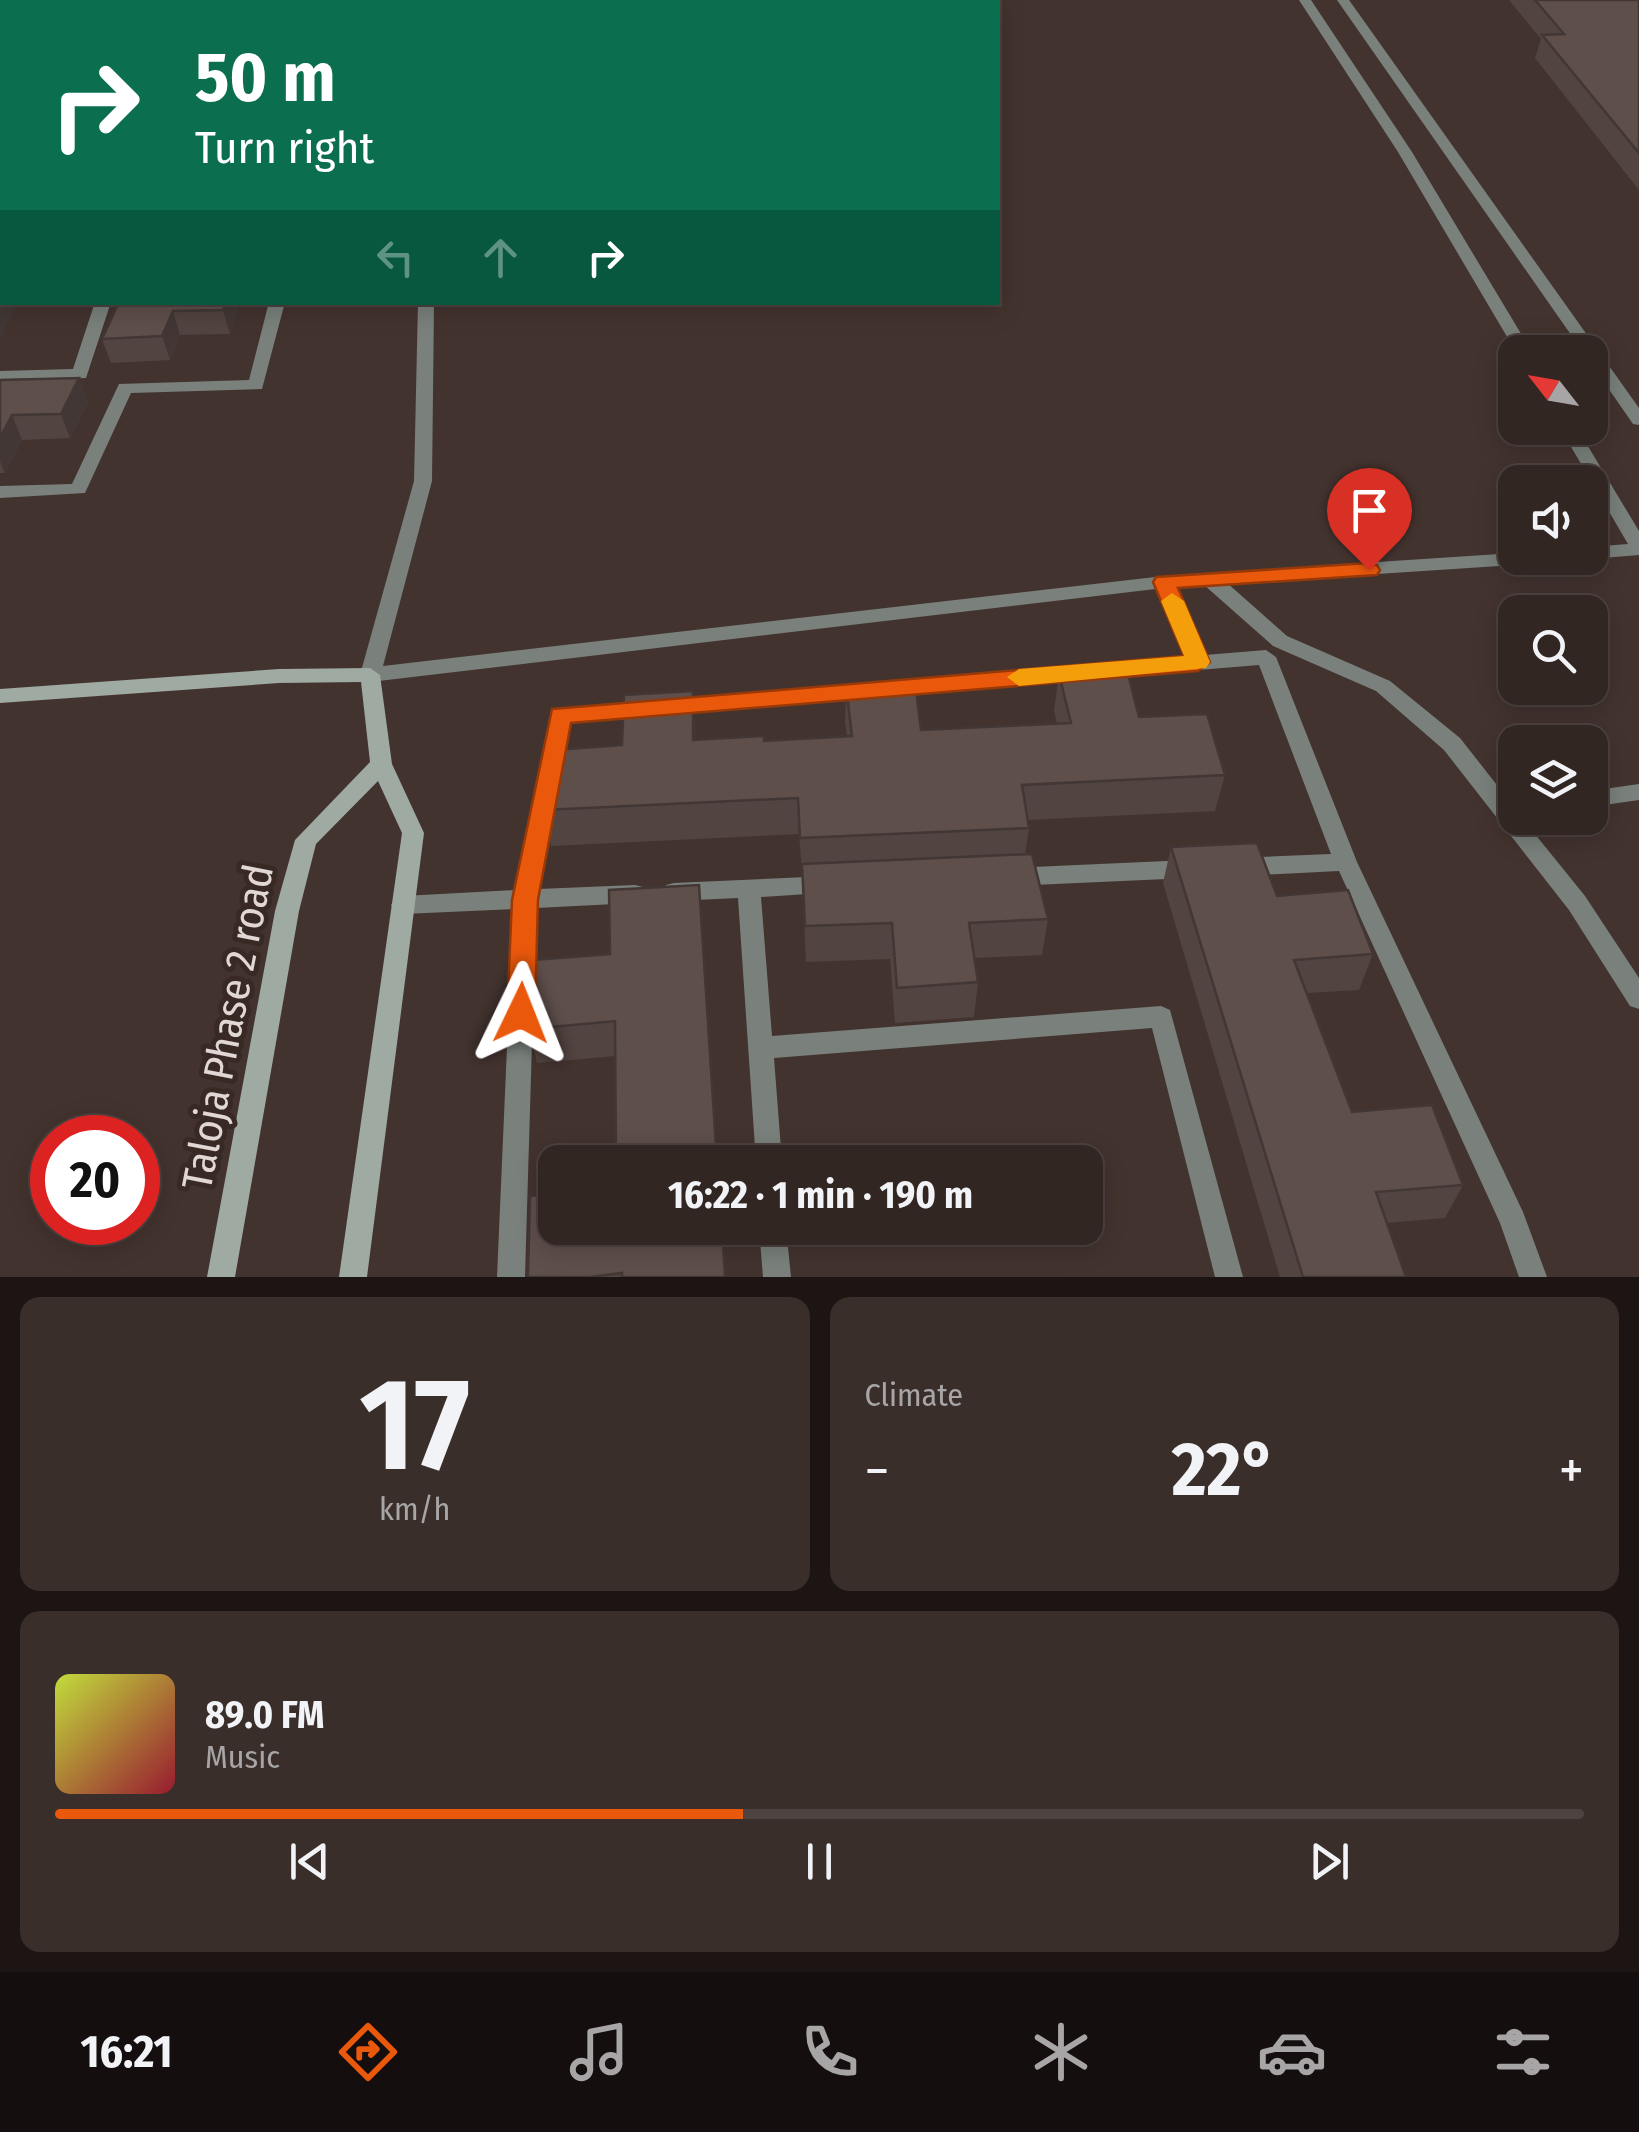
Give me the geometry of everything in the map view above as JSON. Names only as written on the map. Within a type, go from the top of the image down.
[{"type":"street","points":[[1305,0],[1405,152],[1514,335]]},
{"type":"street","points":[[1343,0],[1639,420]]},
{"type":"street","points":[[0,376],[80,374],[102,305]]},
{"type":"street","points":[[0,492],[78,489],[125,388],[256,385],[276,305]]},
{"type":"street","points":[[353,1277],[413,833],[381,764],[370,675],[422,481],[426,305]]},
{"type":"street","points":[[1578,445],[1639,548],[1608,551]]},
{"type":"street","points":[[0,696],[279,676],[370,675],[1164,582],[1498,560]]},
{"type":"street","points":[[1210,579],[1280,640],[1383,686],[1452,744],[1498,797]]},
{"type":"street","points":[[1164,582],[1198,662]]},
{"type":"street","points":[[510,1277],[525,900],[560,715],[1266,657],[1346,862],[1513,1221],[1533,1277]]},
{"type":"street","name":"Taloja Phase 2 road","points":[[221,1277],[287,911],[306,840],[381,764]]},
{"type":"street","points":[[1608,796],[1639,792]]},
{"type":"street","points":[[1527,835],[1639,999]]},
{"type":"street","points":[[988,878],[1346,862]]},
{"type":"street","points":[[403,905],[848,884]]},
{"type":"street","points":[[749,888],[768,1145]]},
{"type":"street","points":[[760,1048],[1161,1017],[1229,1277]]},
{"type":"street","points":[[775,1245],[777,1277]]},
{"type":"building","points":[[1535,0],[1639,0],[1639,153],[1542,35],[1564,34]]},
{"type":"building","points":[[118,305],[225,305],[223,310],[173,311],[162,336],[102,339]]},
{"type":"building","points":[[79,378],[61,414],[12,415],[0,438],[0,380]]},
{"type":"building","points":[[1127,670],[1139,717],[1207,714],[1225,775],[1022,785],[1029,828],[800,838],[798,798],[544,810],[555,750],[622,745],[624,695],[693,691],[693,740],[764,736],[764,741],[852,736],[846,686],[915,682],[921,730],[1071,723],[1059,674]]},
{"type":"building","points":[[1257,843],[1277,896],[1348,890],[1373,954],[1294,960],[1352,1112],[1432,1105],[1463,1185],[1376,1192],[1406,1277],[1303,1277],[1171,847]]},
{"type":"building","points":[[1032,854],[1048,919],[969,923],[978,982],[897,988],[892,923],[805,926],[802,864]]},
{"type":"building","points":[[699,885],[716,1145],[616,1145],[615,1021],[529,1029],[533,960],[610,954],[609,890]]},
{"type":"building","points":[[538,1195],[538,1245],[723,1245],[725,1277],[622,1277],[622,1273],[528,1277],[530,1196]]},
{"type":"slow traffic","points":[[1019,677],[1198,662],[1172,601]]},
{"type":"route","points":[[521,1013],[525,900],[560,715],[1198,662],[1164,582],[1369,570]]}]
